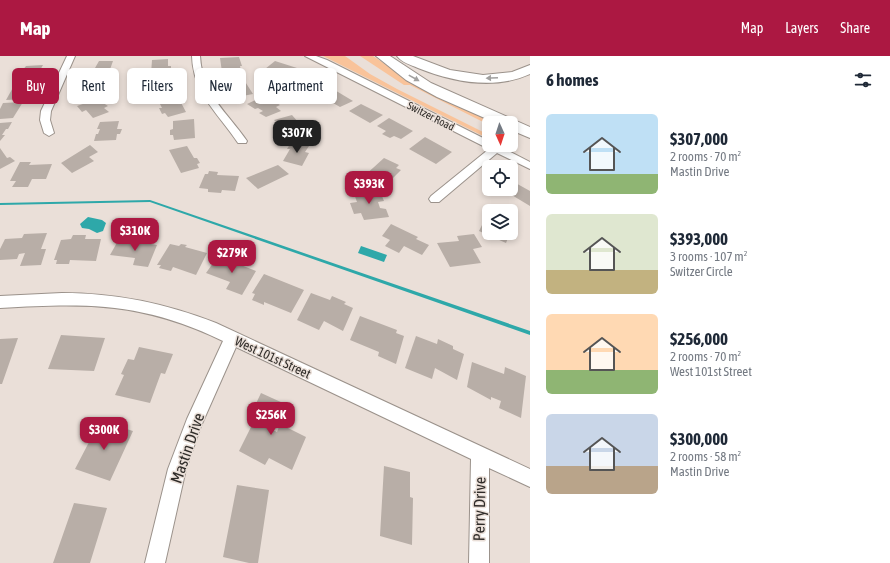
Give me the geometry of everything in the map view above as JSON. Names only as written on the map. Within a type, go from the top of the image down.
[{"type":"highway","points":[[382,56],[396,67],[428,85],[493,116]]},
{"type":"highway","points":[[403,56],[431,69],[465,77],[499,78],[521,74],[530,69]]},
{"type":"highway","points":[[518,128],[530,134]]},
{"type":"street","points":[[48,133],[45,120],[46,111],[71,56]]},
{"type":"street","points":[[196,56],[197,76],[202,90],[211,103],[234,128],[242,141]]},
{"type":"street","name":"Switzer Road","points":[[309,56],[331,65],[482,142]]},
{"type":"street","points":[[435,199],[492,152]]},
{"type":"street","name":"Switzer Road","points":[[502,152],[530,166]]},
{"type":"street","name":"West 101st Street","points":[[0,302],[62,299],[123,302],[163,310],[191,320],[232,338],[530,478]]},
{"type":"street","name":"Mastin Drive","points":[[155,563],[177,469],[193,425],[232,338]]},
{"type":"street","name":"Perry Drive","points":[[479,563],[480,455]]},
{"type":"shaded area","points":[[323,56],[345,56],[370,74],[397,89],[482,132],[482,136]]},
{"type":"shaded area","points":[[360,56],[373,56],[409,80],[482,116],[482,121],[410,85],[404,85]]},
{"type":"water","points":[[88,217],[102,220],[106,223],[103,231],[97,233],[89,229],[82,228],[80,224]]},
{"type":"water","points":[[361,246],[387,255],[384,262],[358,253]]},
{"type":"building","points":[[239,57],[242,66],[240,66],[240,68],[221,68],[220,58]]},
{"type":"building","points":[[168,59],[168,66],[171,66],[171,68],[151,68],[152,60]]},
{"type":"building","points":[[99,61],[113,61],[110,68],[95,68]]},
{"type":"building","points":[[275,61],[297,68],[266,68]]},
{"type":"building","points":[[43,65],[41,68],[24,68],[26,66]]},
{"type":"building","points":[[246,83],[253,94],[246,95]]},
{"type":"building","points":[[12,89],[12,100],[6,100]]},
{"type":"building","points":[[337,91],[353,101],[340,107],[335,104],[337,104]]},
{"type":"building","points":[[254,101],[254,104],[278,104],[280,105],[276,107],[281,111],[266,117],[259,113],[263,111],[258,108],[255,109],[247,104]]},
{"type":"building","points":[[3,103],[22,104],[13,118],[0,119],[0,109]]},
{"type":"building","points":[[83,104],[105,104],[108,106],[104,108],[109,112],[93,118],[86,110],[82,112],[77,106]]},
{"type":"building","points":[[160,104],[182,104],[186,112],[168,117],[165,113],[162,114],[159,108],[162,108]]},
{"type":"building","points":[[361,104],[383,115],[370,123],[349,111]]},
{"type":"building","points":[[292,115],[298,122],[303,120],[308,126],[304,127],[308,131],[290,137],[285,131],[288,130],[284,126],[281,127],[274,120]]},
{"type":"building","points":[[389,118],[413,131],[401,139],[394,136],[390,138],[382,134],[386,131],[377,126]]},
{"type":"building","points":[[194,119],[195,138],[174,140],[173,135],[170,135],[170,130],[173,129],[173,121]]},
{"type":"building","points":[[119,121],[117,129],[122,129],[120,134],[117,134],[116,140],[94,141],[96,134],[98,134],[100,129],[97,129],[100,122]]},
{"type":"building","points":[[12,122],[2,135],[5,135],[0,141],[0,123]]},
{"type":"building","points":[[425,137],[452,152],[436,164],[409,149]]},
{"type":"building","points":[[292,141],[309,146],[305,152],[309,153],[302,166],[283,161],[290,149],[287,149]]},
{"type":"building","points":[[90,145],[98,152],[89,157],[94,161],[72,173],[61,163]]},
{"type":"building","points":[[187,146],[194,158],[197,158],[200,163],[197,164],[199,168],[181,173],[169,150]]},
{"type":"building","points":[[0,148],[7,158],[10,157],[15,161],[0,169]]},
{"type":"building","points":[[384,158],[399,165],[396,168],[401,170],[392,179],[388,177],[383,182],[380,180],[377,184],[363,177]]},
{"type":"building","points":[[20,162],[31,162],[29,165],[52,164],[46,179],[32,179],[28,187],[12,187],[16,181],[10,181]]},
{"type":"building","points":[[278,165],[289,174],[258,189],[246,178]]},
{"type":"building","points":[[209,171],[218,172],[217,175],[239,176],[235,191],[222,190],[221,193],[208,192],[208,189],[199,188],[205,174],[208,174]]},
{"type":"building","points":[[518,184],[530,191],[530,206],[514,196],[518,196]]},
{"type":"building","points":[[379,189],[384,201],[378,202],[380,208],[386,209],[389,217],[364,220],[361,213],[354,214],[350,203],[357,202],[353,191]]},
{"type":"building","points":[[391,224],[418,237],[416,239],[429,245],[422,255],[404,246],[399,253],[385,246],[390,240],[382,236]]},
{"type":"building","points":[[482,225],[482,232],[479,231]]},
{"type":"building","points":[[47,233],[41,249],[46,249],[41,265],[20,266],[25,253],[19,254],[17,259],[0,260],[0,249],[5,239],[22,238],[24,234]]},
{"type":"building","points":[[474,234],[482,247],[473,249],[481,263],[450,267],[437,243],[459,241],[457,236]]},
{"type":"building","points":[[73,235],[86,235],[85,239],[101,239],[96,261],[70,260],[69,264],[56,264],[57,260],[54,260],[61,240],[71,239]]},
{"type":"building","points":[[119,239],[157,245],[148,267],[133,265],[135,258],[110,255]]},
{"type":"building","points":[[499,240],[507,240],[506,243]]},
{"type":"building","points":[[170,244],[179,246],[181,244],[187,245],[185,247],[207,253],[196,275],[173,267],[171,271],[159,268],[161,265],[157,265]]},
{"type":"building","points":[[218,256],[256,271],[242,295],[226,289],[230,282],[206,273]]},
{"type":"building","points":[[264,274],[304,290],[291,313],[264,302],[264,305],[252,300],[255,294],[252,293]]},
{"type":"building","points":[[311,293],[330,300],[332,296],[346,302],[344,304],[353,308],[343,331],[324,321],[319,330],[297,320]]},
{"type":"building","points":[[360,316],[397,330],[396,333],[404,336],[396,364],[378,356],[379,352],[350,340]]},
{"type":"building","points":[[61,335],[105,338],[94,371],[48,369]]},
{"type":"building","points":[[416,336],[437,344],[438,339],[453,346],[453,349],[464,354],[457,380],[435,368],[432,379],[405,368]]},
{"type":"building","points":[[18,338],[2,384],[0,384],[0,339]]},
{"type":"building","points":[[139,347],[173,354],[165,374],[161,373],[150,403],[115,395],[124,375],[121,374],[128,359],[134,360]]},
{"type":"building","points":[[472,362],[504,374],[505,367],[526,376],[521,418],[499,408],[501,401],[491,397],[491,400],[467,387]]},
{"type":"building","points":[[261,393],[283,403],[271,429],[277,432],[280,424],[306,437],[292,470],[269,458],[265,465],[239,451],[255,419],[250,416]]},
{"type":"building","points":[[100,421],[133,431],[110,481],[75,469]]},
{"type":"building","points":[[384,466],[410,472],[410,497],[413,498],[412,545],[380,536]]},
{"type":"building","points":[[237,485],[269,490],[258,563],[249,563],[223,557]]},
{"type":"building","points":[[74,503],[107,508],[90,563],[53,563]]},
{"type":"waterway","points":[[0,204],[150,201],[530,333]]}]
